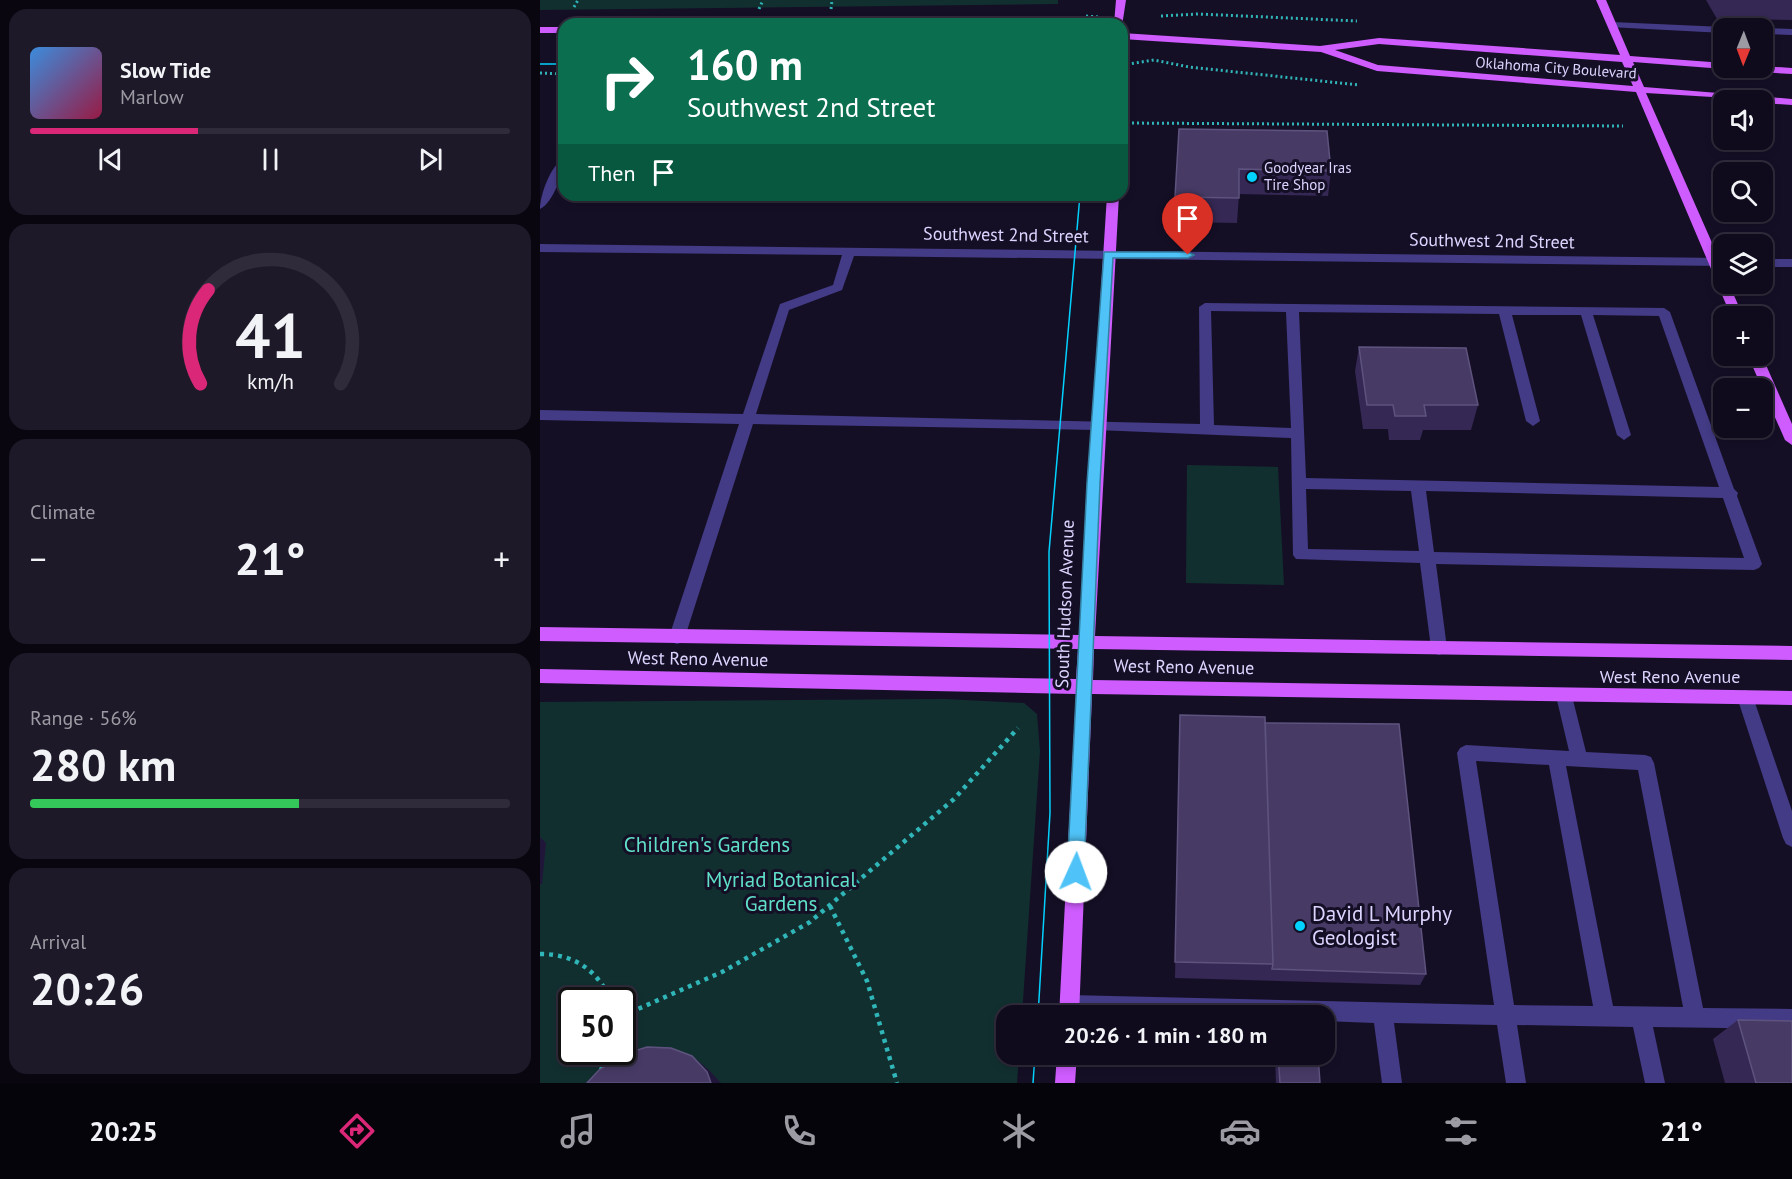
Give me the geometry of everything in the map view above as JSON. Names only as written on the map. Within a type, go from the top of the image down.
[{"type":"main road","points":[[1120,18],[1121,0]]},
{"type":"main road","points":[[1601,0],[1639,89],[1713,249]]},
{"type":"main road","points":[[540,30],[558,30]]},
{"type":"main road","name":"Oklahoma City Boulevard","points":[[1128,36],[1320,49],[1379,41],[1713,65]]},
{"type":"main road","name":"Oklahoma City Boulevard","points":[[1320,49],[1377,68],[1792,102]]},
{"type":"main road","points":[[1773,70],[1792,71]]},
{"type":"main road","name":"South Hudson Avenue","points":[[1069,1005],[1097,425],[1112,201]]},
{"type":"main road","points":[[1759,366],[1791,437]]},
{"type":"main road","name":"West Reno Avenue","points":[[540,634],[1792,653]]},
{"type":"main road","name":"West Reno Avenue","points":[[540,676],[1564,696],[1792,698]]},
{"type":"main road","points":[[1065,1083],[1066,1065]]},
{"type":"street","points":[[1611,25],[1713,30]]},
{"type":"street","points":[[1773,31],[1792,32]]},
{"type":"street","points":[[540,205],[558,173]]},
{"type":"street","name":"Southwest 2nd Street","points":[[540,248],[1713,262]]},
{"type":"street","points":[[677,637],[784,307],[838,287],[849,251]]},
{"type":"street","points":[[1773,263],[1792,263]]},
{"type":"street","points":[[1207,428],[1205,307],[1664,312],[1731,493],[1754,564],[1301,555],[1292,308]]},
{"type":"street","points":[[1504,310],[1533,421]]},
{"type":"street","points":[[1586,312],[1624,435]]},
{"type":"street","points":[[540,415],[1097,425],[1298,433]]},
{"type":"street","points":[[1299,483],[1731,493]]},
{"type":"street","points":[[1418,487],[1439,648]]},
{"type":"street","points":[[1564,696],[1580,761]]},
{"type":"street","points":[[1745,697],[1792,838]]},
{"type":"street","points":[[1516,1083],[1466,753],[1645,763],[1695,1018]]},
{"type":"street","points":[[1556,759],[1605,1015]]},
{"type":"street","points":[[1335,1013],[1792,1019]]},
{"type":"street","points":[[1383,1013],[1392,1083]]},
{"type":"street","points":[[1641,1017],[1655,1083]]},
{"type":"path","points":[[574,7],[578,0]]},
{"type":"path","points":[[759,9],[763,0]]},
{"type":"path","points":[[831,9],[832,0]]},
{"type":"path","points":[[1157,16],[1198,14]]},
{"type":"path","points":[[1128,64],[1154,60],[1189,67]]},
{"type":"path","points":[[540,73],[558,74]]},
{"type":"path","points":[[1128,123],[1623,126]]},
{"type":"path","points":[[636,1010],[722,972],[810,922],[954,799],[1018,728]]},
{"type":"path","points":[[830,906],[867,981],[897,1083]]},
{"type":"path","points":[[540,954],[552,953],[578,960],[599,975],[605,987]]},
{"type":"path","points":[[598,1075],[602,1065]]},
{"type":"green space","points":[[540,0],[1058,0],[1058,4],[540,10]]},
{"type":"green space","points":[[1187,465],[1278,467],[1284,585],[1186,583]]},
{"type":"green space","name":"Myriad Botanical Gardens","points":[[945,699],[1024,703],[1037,714],[1040,751],[1023,1005],[996,1005],[996,1065],[1018,1065],[1017,1083],[540,1083],[540,702]]},
{"type":"building","points":[[1179,129],[1327,131],[1331,171],[1239,169],[1239,198],[1175,197]]},
{"type":"building","points":[[1359,347],[1466,348],[1478,405],[1424,405],[1426,416],[1395,416],[1393,405],[1367,405]]},
{"type":"building","points":[[1180,715],[1265,717],[1273,964],[1175,962]]},
{"type":"building","points":[[1265,723],[1399,724],[1426,974],[1272,969]]},
{"type":"building","points":[[1738,1020],[1792,1021],[1792,1083],[1756,1083]]},
{"type":"building","points":[[647,1047],[671,1048],[692,1056],[707,1072],[711,1083],[587,1083],[607,1065],[636,1065],[636,1051]]},
{"type":"building","points":[[1279,1065],[1319,1065],[1320,1083],[1280,1083]]},
{"type":"tram line","points":[[540,64],[558,64]]},
{"type":"tram line","points":[[1039,1005],[1050,813],[1049,552],[1079,201]]},
{"type":"tram line","points":[[1033,1083],[1034,1065]]},
{"type":"place","name":"Goodyear Iras Tire Shop","points":[[1252,177]]},
{"type":"place","name":"David L Murphy Geologist","points":[[1300,926]]},
{"type":"route","points":[[1076,872],[1088,593],[1108,254],[1188,255]]},
{"type":"park label","name":"Children's Gardens","points":[[707,845]]}]
